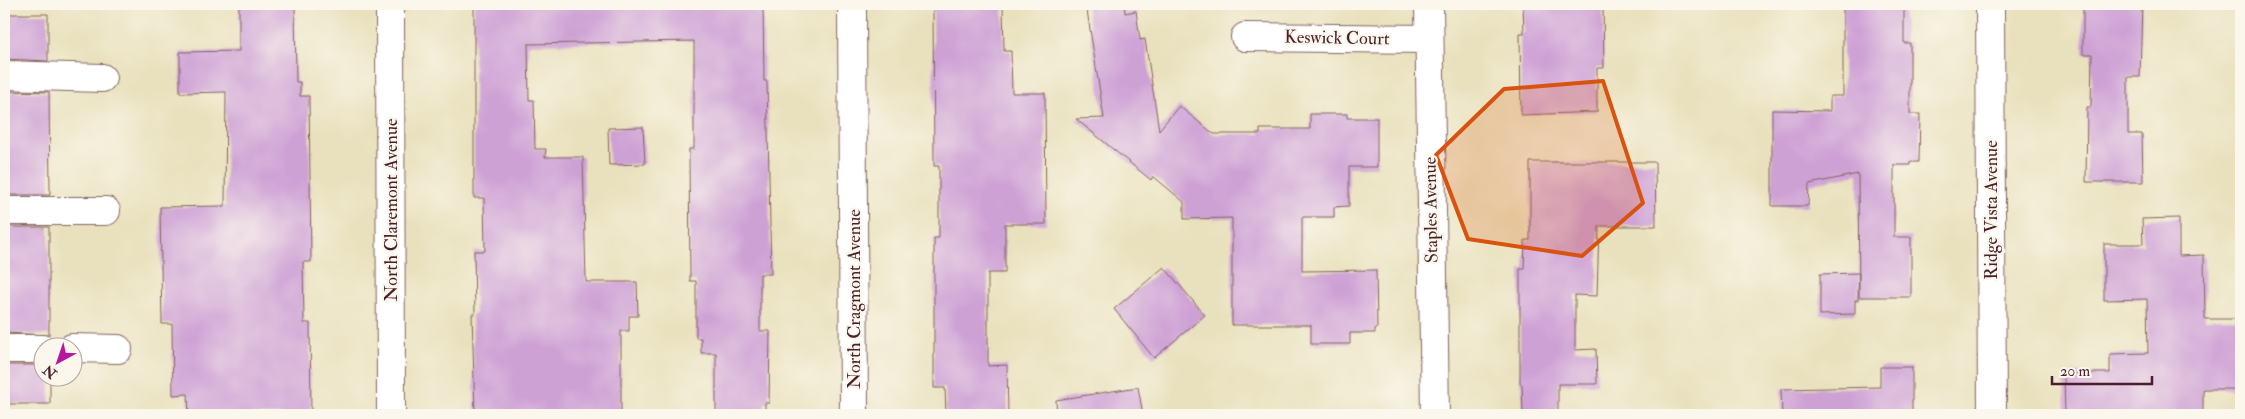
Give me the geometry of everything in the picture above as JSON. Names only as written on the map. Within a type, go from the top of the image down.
[{"type":"street","name":"North Claremont Avenue","points":[[390,4],[391,415]]},
{"type":"street","name":"North Cragmont Avenue","points":[[852,4],[854,415]]},
{"type":"street","name":"Staples Avenue","points":[[1429,4],[1428,39],[1435,415]]},
{"type":"street","name":"Ridge Vista Avenue","points":[[1990,4],[1992,415]]},
{"type":"street","name":"Keswick Court","points":[[1245,37],[1428,39]]},
{"type":"street","points":[[4,75],[102,78]]},
{"type":"street","points":[[4,211],[106,211]]},
{"type":"street","points":[[82,348],[118,349]]},
{"type":"street","points":[[4,349],[32,349]]},
{"type":"highlighted area","points":[[1603,81],[1643,203],[1582,256],[1468,239],[1436,155],[1504,89]]},
{"type":"building","points":[[239,4],[295,4],[296,82],[300,82],[300,96],[309,96],[311,262],[303,262],[304,323],[310,323],[311,415],[189,415],[188,394],[173,395],[172,324],[162,324],[160,207],[225,206],[226,92],[180,93],[180,52],[239,51]]},
{"type":"building","points":[[474,4],[763,4],[764,81],[767,81],[771,274],[760,274],[760,331],[770,331],[769,403],[765,403],[765,415],[716,415],[716,353],[701,353],[701,338],[696,338],[696,281],[690,281],[689,149],[694,149],[694,41],[528,44],[529,100],[534,100],[535,149],[546,149],[545,157],[583,157],[586,282],[637,282],[638,316],[629,316],[629,331],[621,331],[621,415],[483,415],[482,413],[475,413],[472,314],[475,314],[474,251],[485,251],[484,198],[474,198]]},
{"type":"building","points":[[933,4],[1003,4],[1004,51],[1011,51],[1012,93],[1045,93],[1046,224],[1005,224],[1005,273],[988,273],[988,366],[1007,365],[1008,415],[946,415],[945,388],[934,388],[934,238],[939,238],[939,166],[934,166]]},
{"type":"building","points":[[1086,4],[1124,4],[1125,13],[1136,11],[1140,40],[1145,39],[1159,130],[1179,106],[1214,134],[1260,134],[1260,129],[1310,129],[1310,114],[1347,114],[1347,118],[1377,118],[1377,167],[1349,167],[1349,206],[1334,207],[1334,217],[1302,217],[1302,271],[1376,270],[1377,328],[1375,328],[1375,333],[1350,333],[1350,344],[1311,344],[1311,325],[1232,325],[1232,218],[1184,219],[1184,202],[1153,176],[1151,180],[1076,119],[1104,118]]},
{"type":"building","points":[[1843,4],[1902,4],[1902,8],[1904,8],[1904,43],[1910,43],[1910,114],[1920,114],[1919,162],[1910,162],[1910,165],[1894,165],[1894,237],[1911,237],[1911,297],[1859,297],[1858,174],[1809,184],[1808,206],[1772,206],[1772,110],[1830,111],[1830,96],[1843,96]]},
{"type":"building","points":[[2083,4],[2142,4],[2140,77],[2128,77],[2128,134],[2142,134],[2143,182],[2086,182],[2087,107],[2091,107],[2092,54],[2083,54]]},
{"type":"building","points":[[1603,5],[1604,68],[1597,68],[1597,112],[1521,115],[1520,33],[1524,33],[1523,6]]},
{"type":"building","points":[[4,14],[48,14],[48,61],[4,59]]},
{"type":"building","points":[[4,91],[49,92],[50,195],[4,195]]},
{"type":"building","points":[[643,127],[645,164],[609,165],[608,128]]},
{"type":"building","points":[[1530,162],[1655,162],[1656,226],[1599,226],[1597,296],[1575,295],[1575,350],[1596,349],[1597,384],[1558,384],[1558,415],[1523,415],[1522,384],[1520,384],[1520,269],[1524,269],[1525,240],[1530,240]]},
{"type":"building","points":[[2179,218],[2179,256],[2204,255],[2205,319],[2241,319],[2241,389],[2203,389],[2203,415],[2065,415],[2064,376],[2073,376],[2073,373],[2110,373],[2110,354],[2148,353],[2147,299],[2104,300],[2104,244],[2143,244],[2142,219]]},
{"type":"building","points":[[4,227],[49,227],[49,335],[4,333]]},
{"type":"building","points":[[1164,267],[1205,315],[1154,358],[1114,309]]},
{"type":"building","points":[[1859,273],[1858,300],[1855,300],[1855,314],[1820,315],[1820,274]]},
{"type":"building","points":[[4,365],[32,365],[32,386],[50,386],[50,404],[4,404]]},
{"type":"building","points":[[1880,367],[1912,367],[1912,415],[1782,415],[1781,389],[1880,387]]},
{"type":"building","points":[[1138,387],[1143,415],[1057,415],[1056,400]]}]
